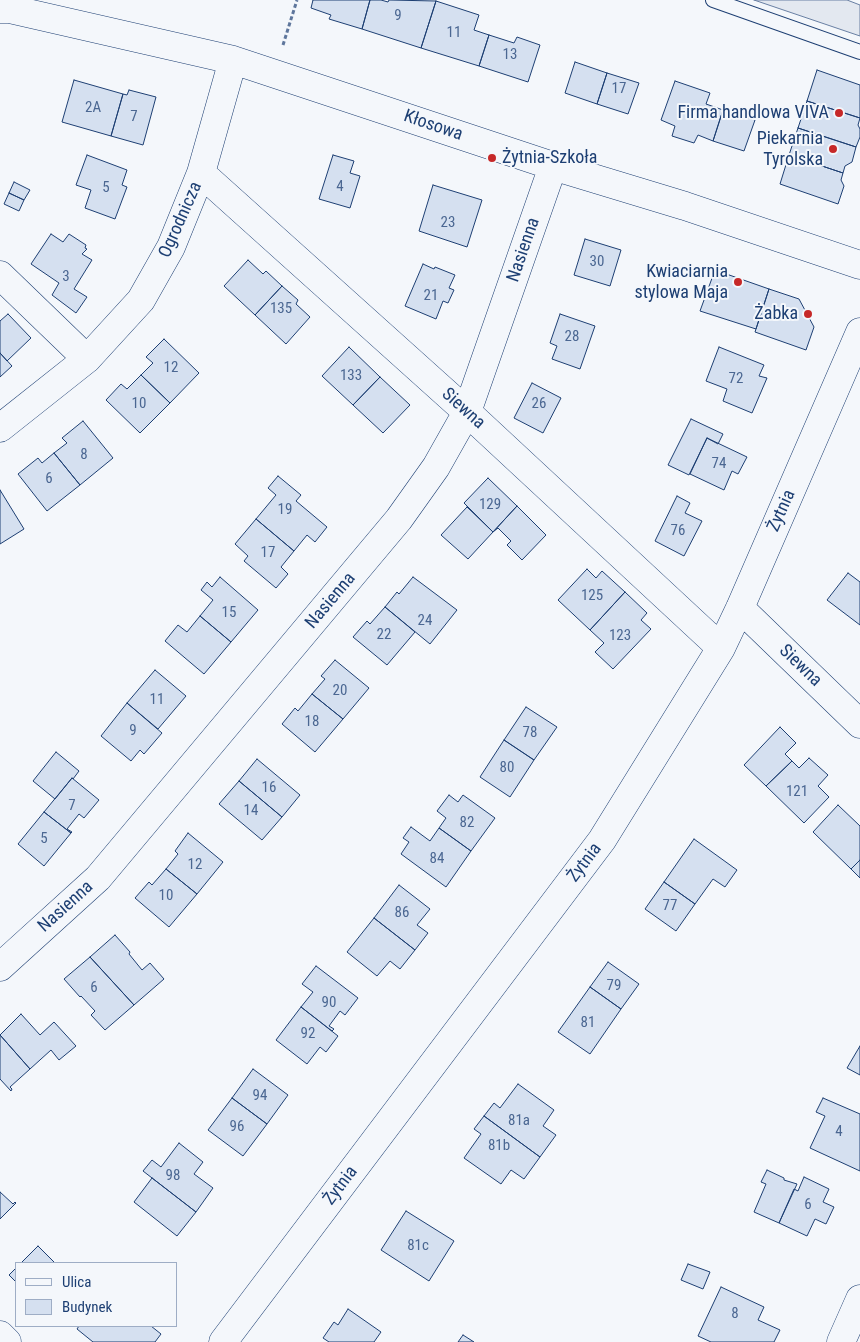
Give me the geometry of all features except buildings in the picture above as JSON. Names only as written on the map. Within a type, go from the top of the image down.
[{"type":"street","name":"Kłosowa","points":[[0,9],[10,9],[233,60],[274,72],[553,166],[685,206],[860,265]]},
{"type":"street","name":"Ogrodnicza","points":[[0,428],[87,359],[141,300],[171,247],[202,173],[233,60]]},
{"type":"street","name":"Nasienna","points":[[0,967],[98,878],[399,519],[436,467],[467,412],[553,166]]},
{"type":"street","name":"Siewna","points":[[202,173],[467,412],[721,648]]},
{"type":"street","points":[[0,275],[87,359]]},
{"type":"street","name":"Żytnia","points":[[223,1342],[602,840],[721,648],[860,332]]},
{"type":"street","name":"Siewna","points":[[740,608],[860,724]]},
{"type":"street","points":[[841,1342],[860,1299]]},
{"type":"street","points":[[0,1335],[7,1342]]},
{"type":"lane","points":[[713,0],[860,52]]},
{"type":"path","points":[[274,72],[297,0]]},
{"type":"shaded area","points":[[754,0],[847,0],[860,5],[860,36]]},
{"type":"place","name":"Firma handlowa VIVA","points":[[839,113]]},
{"type":"place","name":"Piekarnia Tyrolska","points":[[833,149]]},
{"type":"place","name":"Żytnia-Szkoła","points":[[492,158]]},
{"type":"place","name":"Kwiaciarnia stylowa Maja","points":[[738,282]]},
{"type":"place","name":"Żabka","points":[[808,314]]}]
